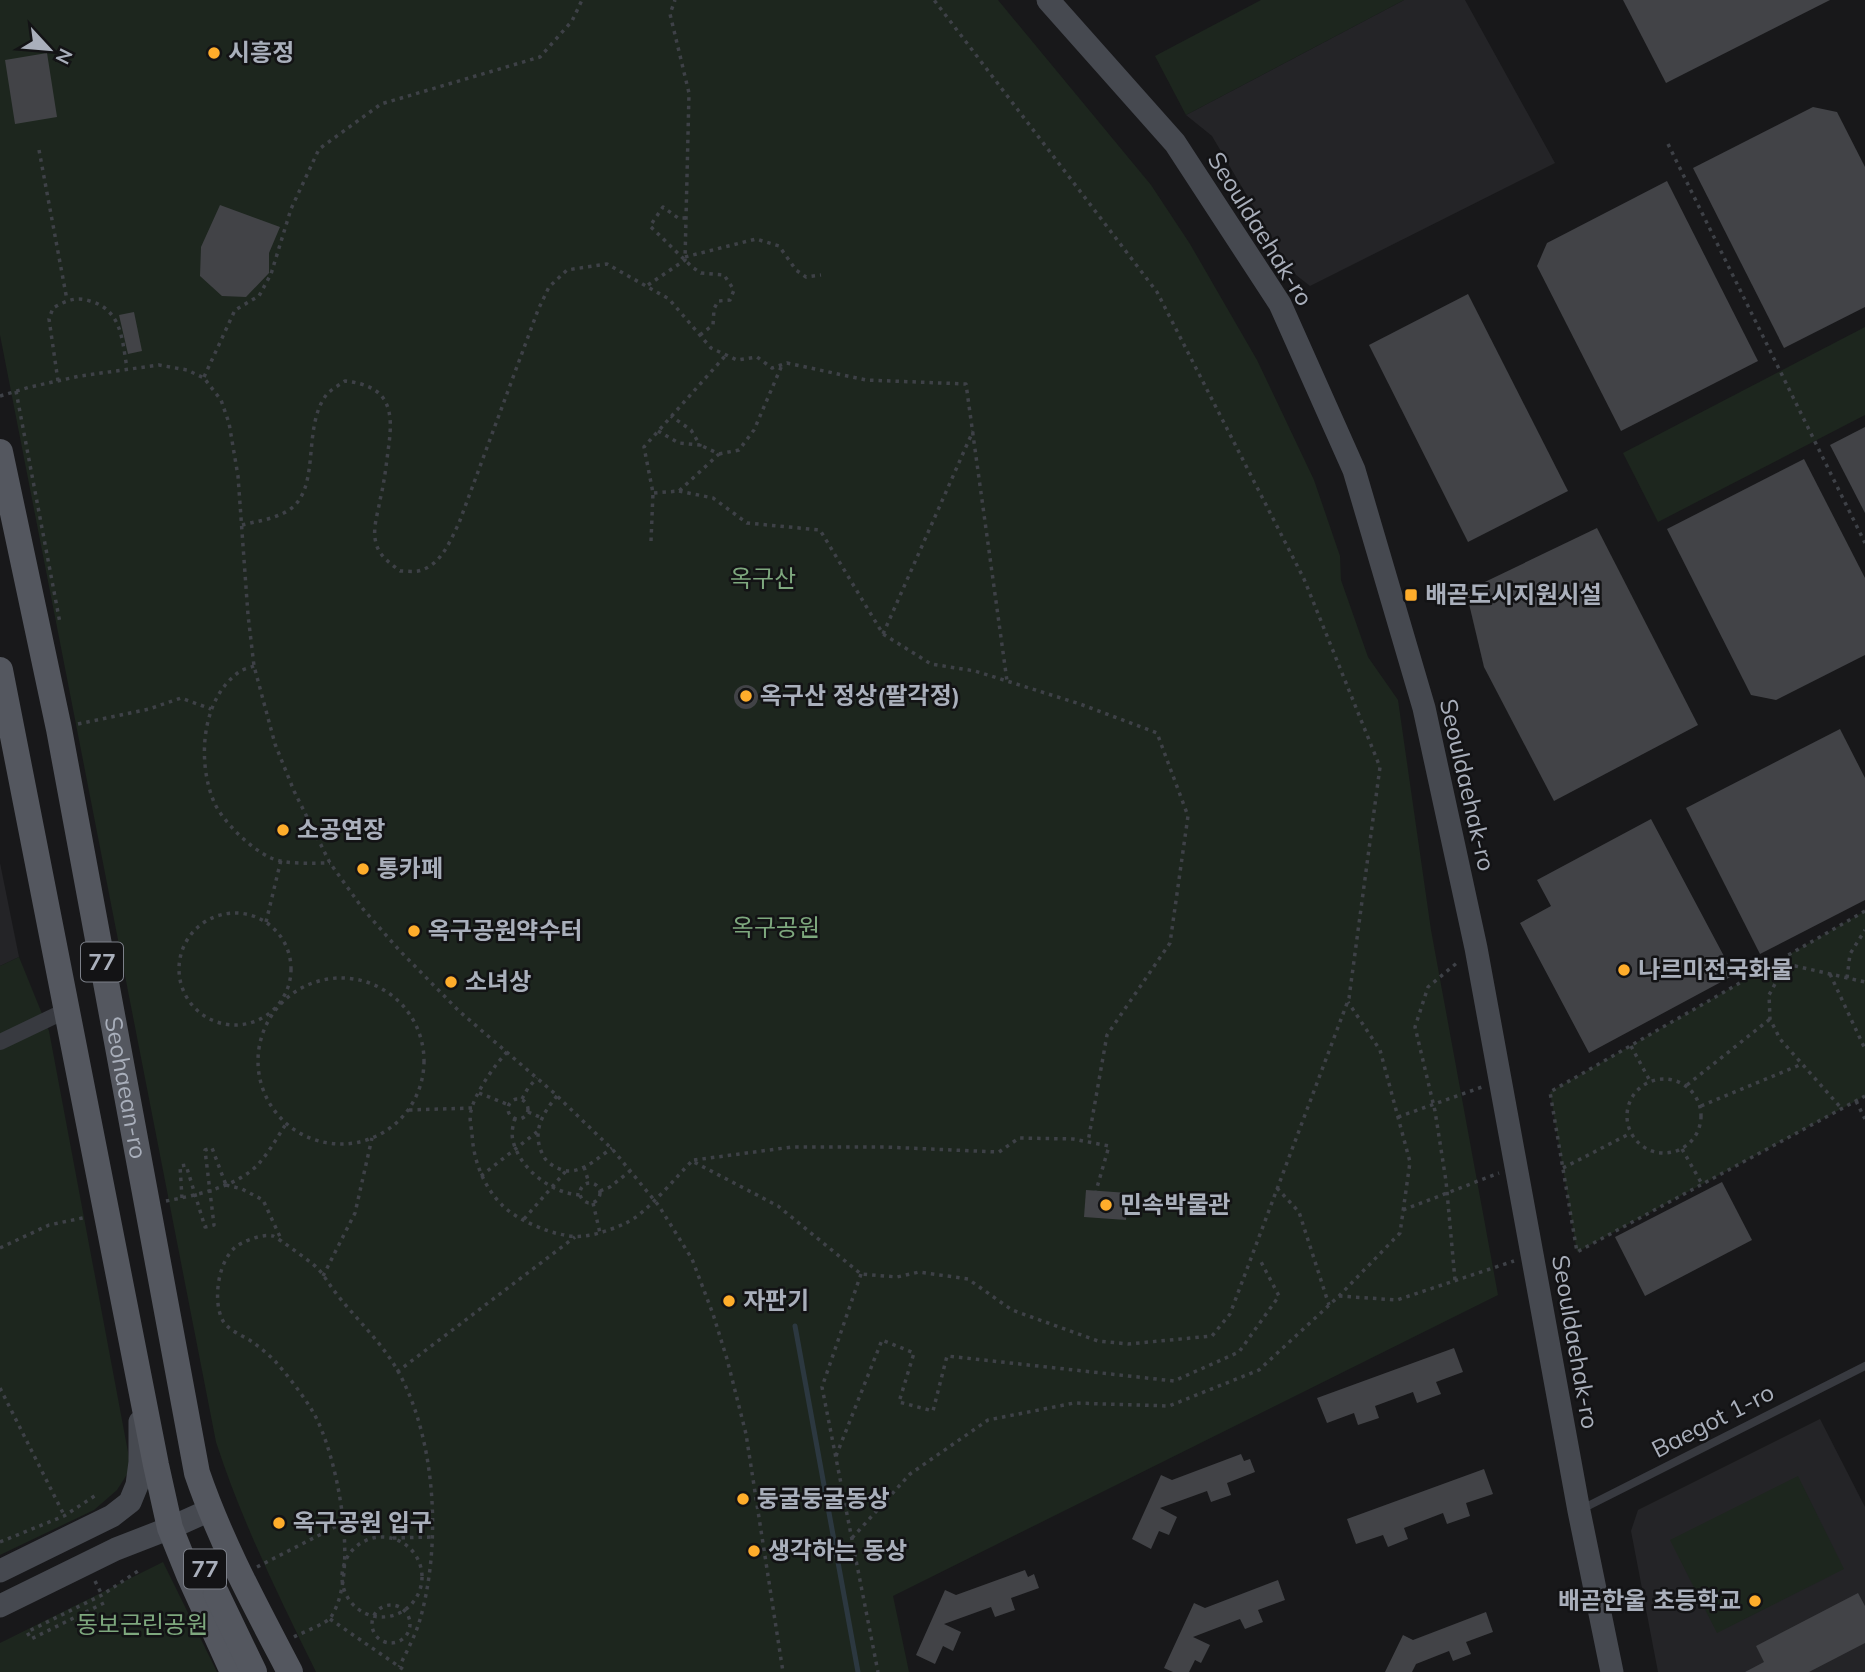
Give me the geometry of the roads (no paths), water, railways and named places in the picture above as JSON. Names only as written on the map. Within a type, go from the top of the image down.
[{"type":"main road","name":"Seohaean-ro","points":[[0,452],[59,729],[194,1460],[261,1644],[275,1672]]},
{"type":"main road","name":"Seohaean-ro","points":[[0,670],[156,1465],[177,1525],[189,1575],[233,1672]]},
{"type":"main road","name":"Seohaean-ro","points":[[177,1525],[204,1566],[254,1672]]},
{"type":"main road","name":"Seohaean-ro","points":[[228,1552],[290,1672]]},
{"type":"street","name":"Seouldaehak-ro","points":[[1048,0],[1175,143],[1280,304],[1354,470],[1424,708],[1476,948],[1579,1511],[1612,1672]]},
{"type":"street","points":[[0,1042],[67,1010]]},
{"type":"street","points":[[0,1571],[111,1516],[130,1502],[137,1485],[140,1462],[140,1387]]},
{"type":"street","points":[[0,1606],[116,1549],[210,1510]]},
{"type":"lane","name":"Baegot 1-ro","points":[[1579,1511],[1865,1366]]},
{"type":"waterway","points":[[795,1326],[858,1672]]},
{"type":"place","name":"시흥정","points":[[214,53]]},
{"type":"place","name":"배곧도시지원시설","points":[[1411,595]]},
{"type":"place","name":"옥구산 정상(팔각정)","points":[[746,696]]},
{"type":"place","name":"소공연장","points":[[283,830]]},
{"type":"place","name":"통카페","points":[[363,869]]},
{"type":"place","name":"옥구공원약수터","points":[[414,931]]},
{"type":"place","name":"나르미전국화물","points":[[1624,970]]},
{"type":"place","name":"소녀상","points":[[451,982]]},
{"type":"place","name":"민속박물관","points":[[1106,1205]]},
{"type":"place","name":"자판기","points":[[729,1301]]},
{"type":"place","name":"둥굴둥굴동상","points":[[743,1499]]},
{"type":"place","name":"옥구공원 입구","points":[[279,1523]]},
{"type":"place","name":"생각하는 동상","points":[[754,1551]]},
{"type":"place","name":"배곧한울 초등학교","points":[[1755,1601]]},
{"type":"park label","name":"옥구산","points":[[763,579]]},
{"type":"park label","name":"옥구공원","points":[[776,928]]},
{"type":"park label","name":"동보근린공원","points":[[142,1625]]}]
